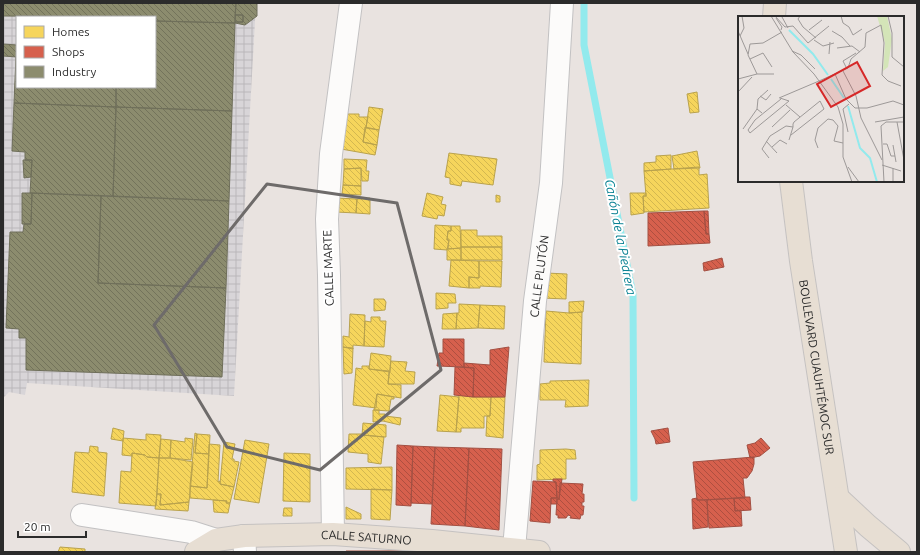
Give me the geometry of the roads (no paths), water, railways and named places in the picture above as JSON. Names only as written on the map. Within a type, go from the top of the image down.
[{"type":"main road","points":[[774,3],[774,16]]},
{"type":"main road","name":"BOULEVARD CUAUHTÉMOC SUR","points":[[791,182],[801,261],[846,552]]},
{"type":"main road","points":[[838,498],[868,526],[900,552]]},
{"type":"main road","name":"CALLE SATURNO","points":[[196,552],[216,540],[245,544],[333,534],[432,546],[514,549],[539,552]]},
{"type":"street","name":"CALLE MARTE","points":[[333,534],[327,219],[331,154],[351,3]]},
{"type":"street","name":"CALLE PLUTÓN","points":[[514,549],[535,301],[551,183],[562,3]]},
{"type":"street","points":[[82,515],[191,532],[216,540]]},
{"type":"waterway","name":"Cañón de la Piedrera","points":[[584,3],[584,45],[633,295],[634,498]]}]
